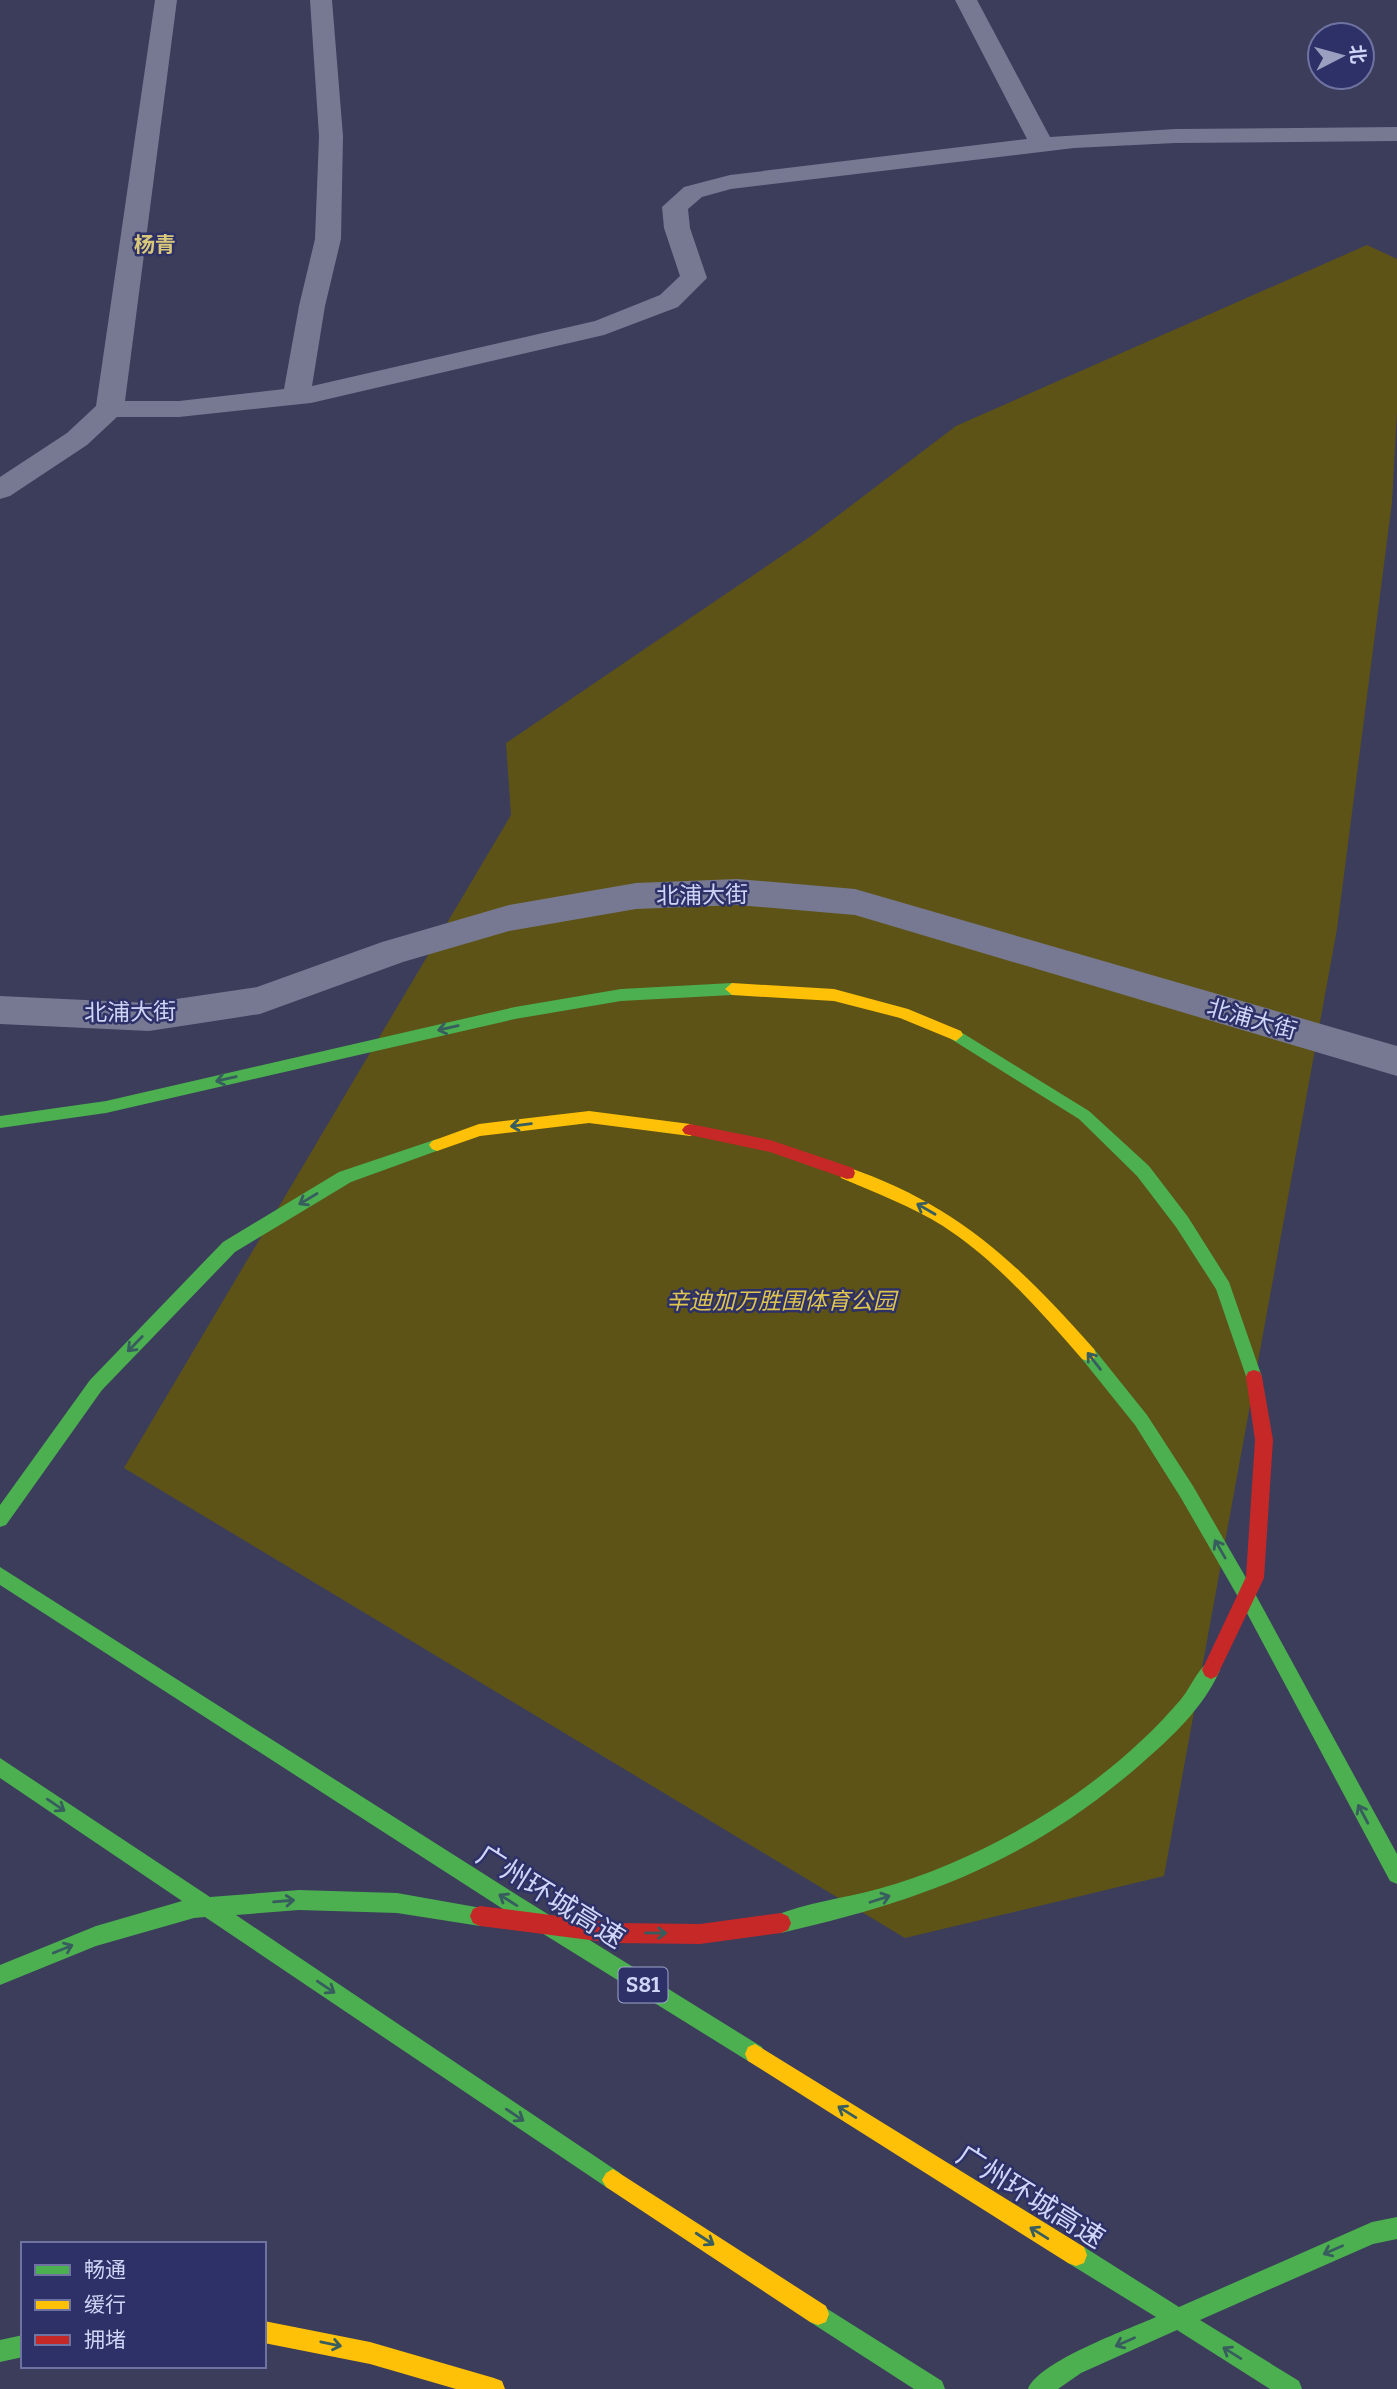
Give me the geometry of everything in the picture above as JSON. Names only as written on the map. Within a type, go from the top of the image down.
[{"type":"highway","points":[[0,1122],[106,1107],[515,1013],[621,995],[715,989],[834,995],[903,1013],[964,1038],[1084,1115],[1143,1171],[1182,1222],[1223,1287],[1253,1371],[1264,1440],[1255,1578],[1204,1684],[1160,1734],[1115,1777],[1058,1820],[986,1860],[921,1886],[852,1908],[779,1923],[700,1934],[613,1933],[397,1903],[299,1900],[194,1908],[96,1936],[0,1975]]},
{"type":"highway","points":[[0,1519],[96,1385],[229,1247],[345,1177],[479,1130],[589,1117],[741,1138],[807,1155],[927,1209],[984,1248],[1034,1293],[1088,1353],[1141,1420],[1187,1492],[1247,1596],[1397,1874]]},
{"type":"highway","name":"广州环城高速","points":[[0,1575],[510,1902],[1290,2389]]},
{"type":"highway","points":[[0,1767],[541,2133],[934,2389]]},
{"type":"highway","points":[[1039,2389],[1073,2365],[1372,2233],[1397,2228]]},
{"type":"highway","points":[[266,2332],[370,2353],[494,2389]]},
{"type":"highway","points":[[0,2351],[21,2347]]},
{"type":"street","points":[[0,489],[77,439],[110,409],[166,0]]},
{"type":"street","points":[[297,396],[312,306],[328,239],[331,136],[321,0]]},
{"type":"street","points":[[966,0],[1042,144]]},
{"type":"street","points":[[110,409],[179,409],[297,396],[604,327],[669,300],[694,278],[677,228],[675,207],[693,192],[730,182],[1042,144],[1175,136],[1397,134]]},
{"type":"street","name":"北浦大街","points":[[0,1010],[149,1017],[260,1000],[394,951],[509,918],[636,896],[737,892],[855,902],[1397,1061]]},
{"type":"green space","name":"辛迪加万胜围体育公园","points":[[1367,245],[1397,259],[1397,412],[1392,502],[1337,929],[1164,1876],[905,1938],[124,1468],[511,815],[506,743],[811,536],[956,426]]},
{"type":"traffic: fast","points":[[0,1122],[106,1107],[515,1013],[621,995],[732,989]]},
{"type":"traffic: fast","points":[[956,1035],[1084,1115],[1143,1171],[1182,1222],[1223,1287],[1254,1377]]},
{"type":"traffic: fast","points":[[0,1519],[96,1385],[229,1247],[345,1177],[437,1145]]},
{"type":"traffic: fast","points":[[1088,1354],[1141,1420],[1187,1492],[1247,1596],[1397,1874]]},
{"type":"traffic: fast","points":[[0,1575],[510,1902],[755,2054]]},
{"type":"traffic: fast","points":[[781,1923],[882,1898],[929,1882],[974,1863],[1061,1816],[1102,1786],[1171,1723],[1189,1703],[1211,1670]]},
{"type":"traffic: fast","points":[[0,1767],[613,2180]]},
{"type":"traffic: fast","points":[[0,1975],[96,1936],[194,1908],[299,1900],[397,1903],[480,1916]]},
{"type":"traffic: fast","points":[[1039,2389],[1073,2365],[1372,2233],[1397,2228]]},
{"type":"traffic: fast","points":[[1076,2255],[1291,2389]]},
{"type":"traffic: fast","points":[[818,2314],[934,2389]]},
{"type":"traffic: fast","points":[[0,2351],[21,2346]]},
{"type":"traffic: slow","points":[[732,989],[834,995],[903,1013],[956,1035]]},
{"type":"traffic: slow","points":[[437,1145],[479,1130],[589,1117],[690,1130]]},
{"type":"traffic: slow","points":[[847,1173],[925,1208],[971,1238],[1033,1293],[1088,1354]]},
{"type":"traffic: slow","points":[[755,2054],[1076,2255]]},
{"type":"traffic: slow","points":[[613,2180],[818,2314]]},
{"type":"traffic: slow","points":[[266,2332],[370,2353],[494,2389]]},
{"type":"traffic: jam","points":[[690,1130],[770,1146],[847,1173]]},
{"type":"traffic: jam","points":[[1211,1670],[1255,1578],[1264,1440],[1254,1377]]},
{"type":"traffic: jam","points":[[480,1916],[613,1933],[700,1934],[781,1923]]},
{"type":"district","name":"杨青","points":[[155,245]]}]
